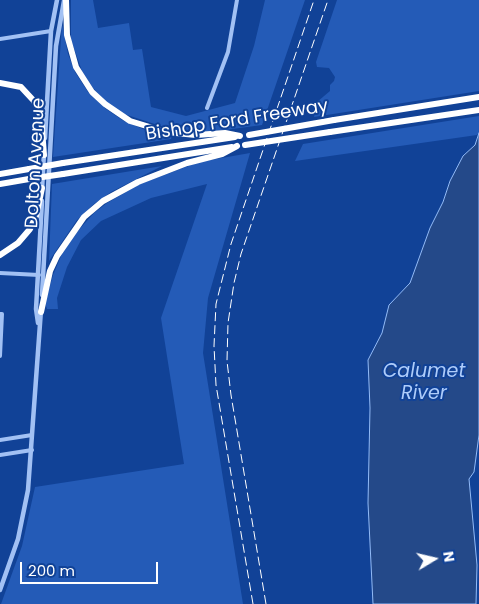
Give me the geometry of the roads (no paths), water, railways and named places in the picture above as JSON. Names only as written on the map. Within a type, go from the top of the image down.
[{"type":"highway","points":[[65,0],[66,35],[70,49],[84,80],[105,104],[130,121],[166,132],[196,135],[225,133],[240,136]]},
{"type":"highway","points":[[0,83],[21,87],[34,101],[41,117],[44,154]]},
{"type":"highway","name":"Bishop Ford Freeway","points":[[0,172],[30,169],[476,98]]},
{"type":"highway","name":"Bishop Ford Freeway","points":[[0,184],[477,110]]},
{"type":"highway","points":[[41,312],[50,271],[57,256],[84,217],[102,201],[146,179],[187,162],[222,154],[237,146]]},
{"type":"highway","points":[[0,188],[21,181]]},
{"type":"highway","points":[[0,255],[18,243],[30,229],[36,216],[42,188]]},
{"type":"street","name":"Dolton Avenue","points":[[0,590],[14,554],[22,523],[32,450],[38,329],[41,312],[42,188],[51,31],[57,0]]},
{"type":"street","name":"Dolton Avenue","points":[[38,329],[36,309],[41,275],[56,46],[65,0]]},
{"type":"street","points":[[207,108],[228,52],[237,0]]},
{"type":"street","points":[[0,39],[51,31]]},
{"type":"street","points":[[0,273],[41,275]]},
{"type":"street","points":[[0,314],[2,314],[0,356]]},
{"type":"street","points":[[0,440],[32,435]]},
{"type":"street","points":[[0,455],[32,450]]},
{"type":"water","name":"Calumet River","points":[[479,133],[479,435],[474,472],[469,479],[477,565],[476,604],[373,604],[368,503],[370,408],[368,360],[382,333],[389,305],[410,283],[450,181],[463,156],[475,145]]},
{"type":"railway","points":[[253,604],[216,385],[214,346],[216,304],[231,244],[314,0]]},
{"type":"railway","points":[[266,604],[231,395],[227,361],[228,323],[234,283],[241,254],[328,0]]}]
